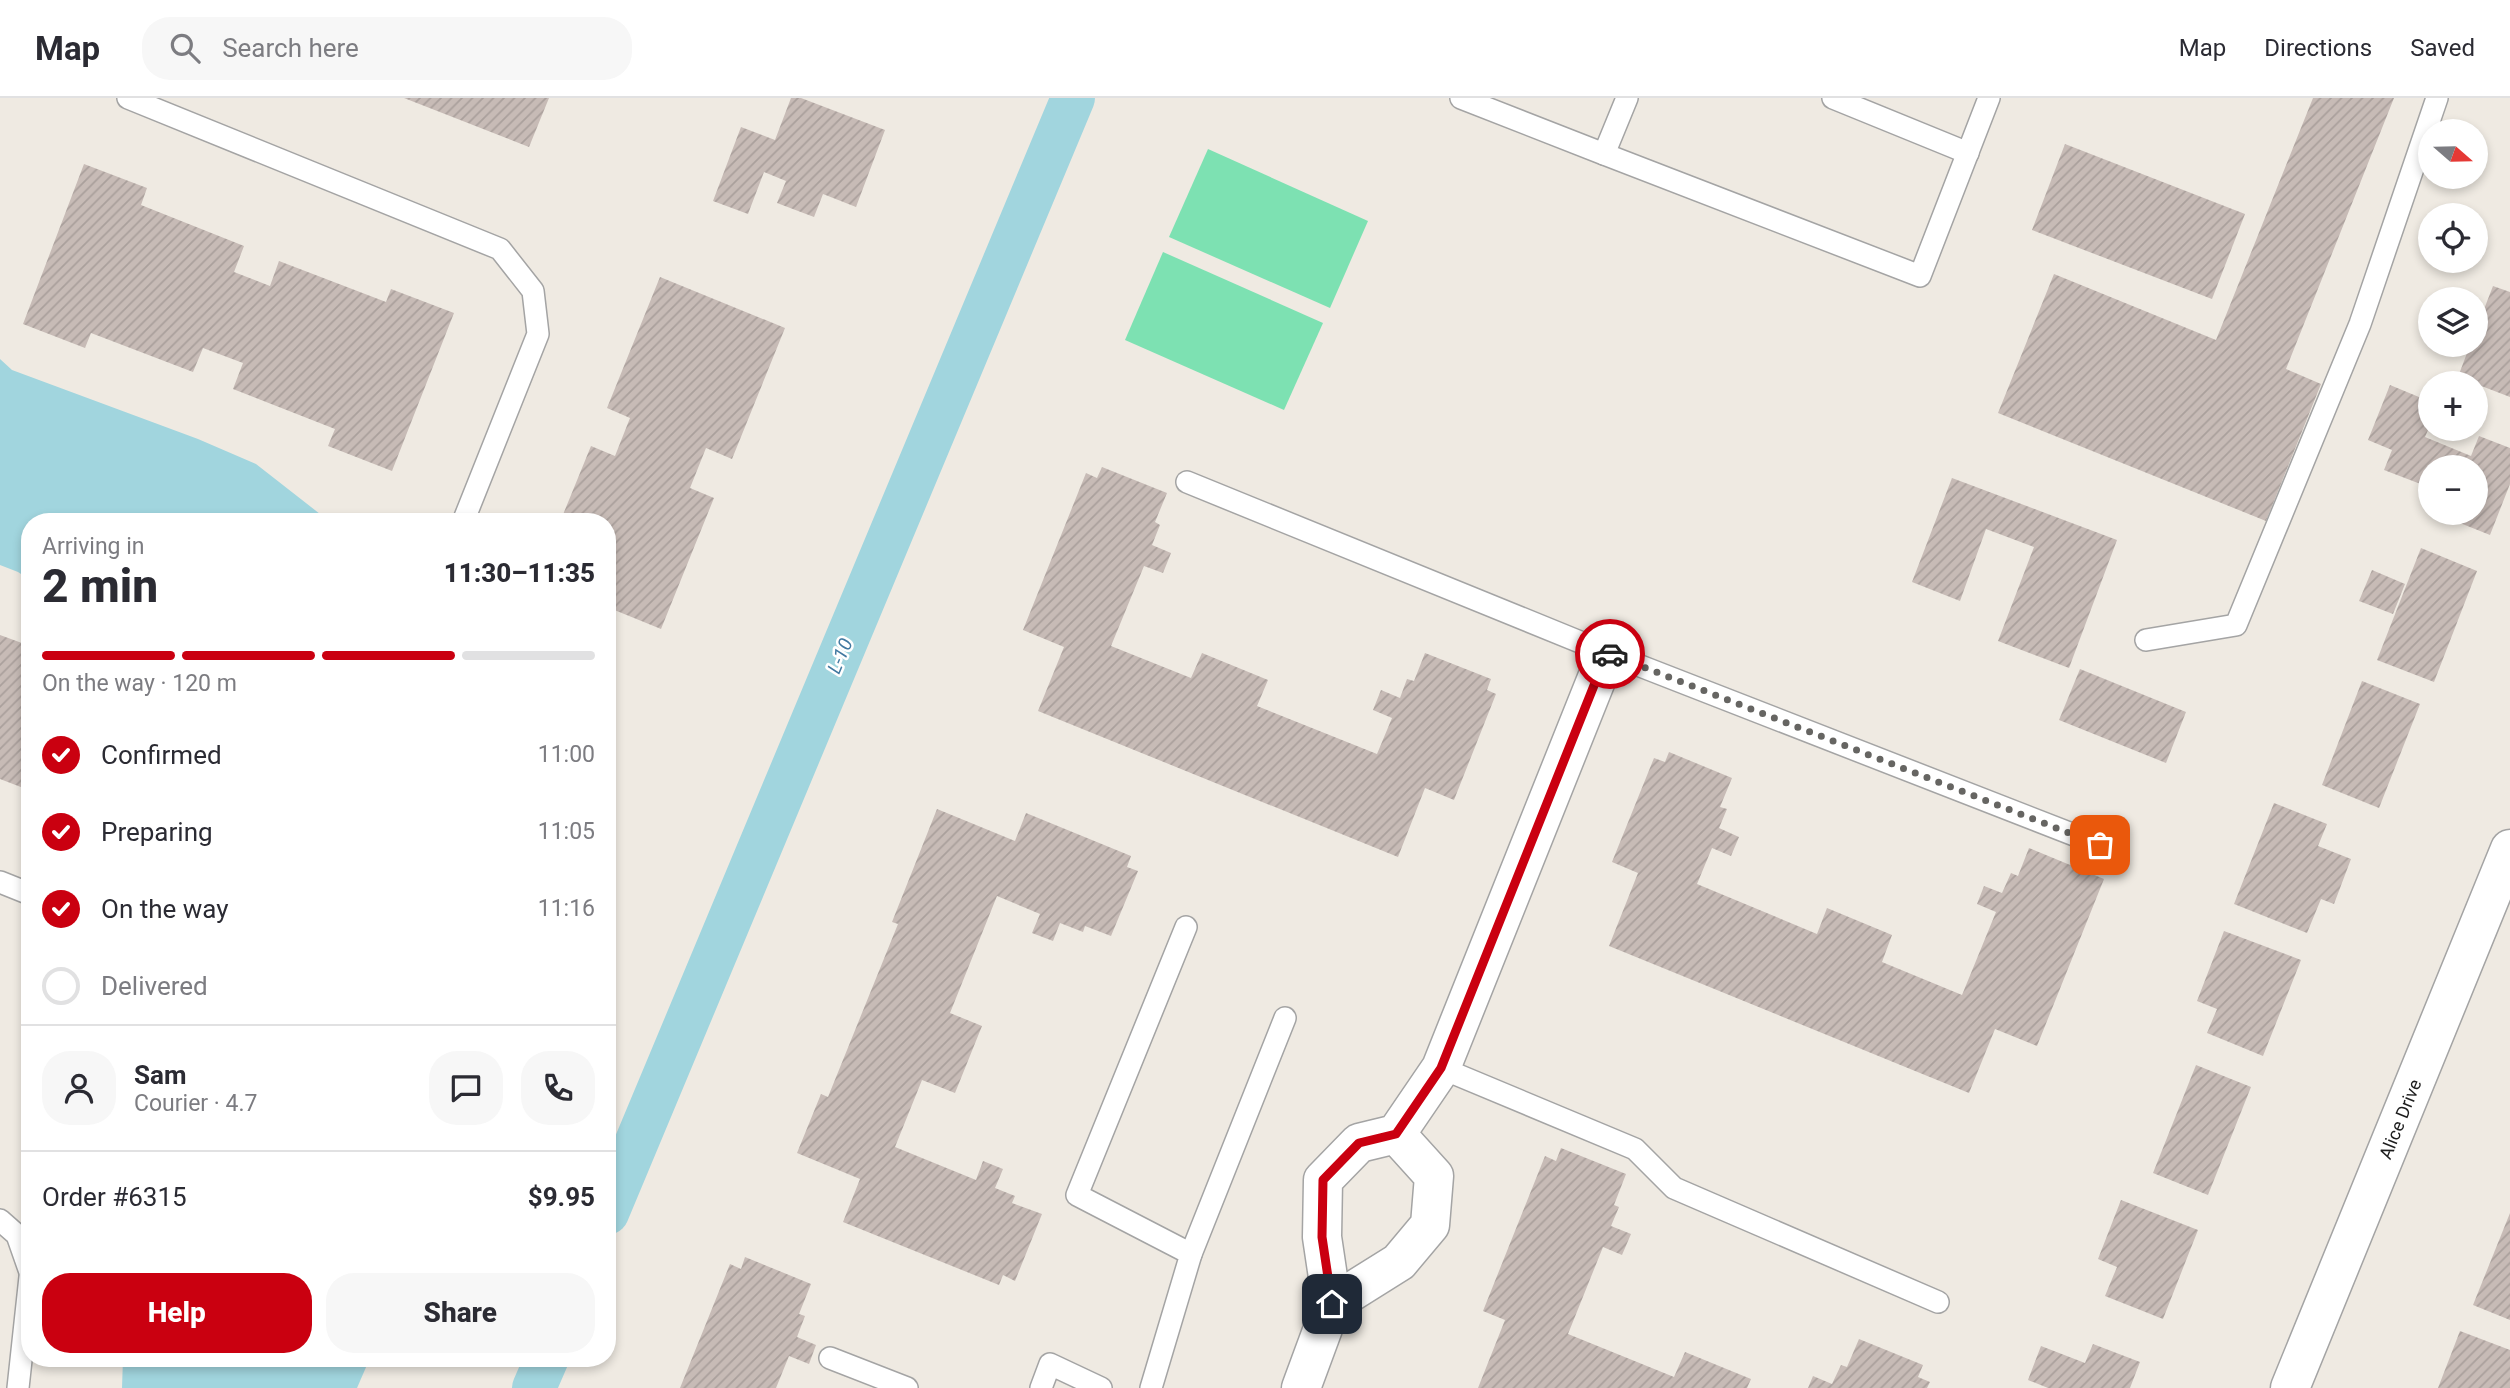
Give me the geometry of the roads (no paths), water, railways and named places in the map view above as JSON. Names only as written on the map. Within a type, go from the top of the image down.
[{"type":"street","points":[[1301,1388],[1332,1304],[1322,1237],[1323,1180],[1359,1143],[1396,1134],[1441,1068],[1607,653]]},
{"type":"street","name":"Alice Drive","points":[[2290,1388],[2510,849]]},
{"type":"street","points":[[1332,1304],[1399,1262],[1430,1225],[1434,1176],[1396,1134]]},
{"type":"lane","points":[[128,98],[500,249],[533,291],[538,334],[467,513]]},
{"type":"lane","points":[[1461,98],[1920,276],[1989,98]]},
{"type":"lane","points":[[1604,154],[1627,98]]},
{"type":"lane","points":[[1833,98],[1968,153]]},
{"type":"lane","points":[[2146,640],[2236,625],[2360,324],[2437,98]]},
{"type":"lane","points":[[1187,482],[1607,653],[2100,845]]},
{"type":"lane","points":[[0,882],[21,890]]},
{"type":"lane","points":[[1186,927],[1077,1195],[1191,1254]]},
{"type":"lane","points":[[1151,1388],[1191,1254],[1285,1018]]},
{"type":"lane","points":[[1441,1068],[1635,1149],[1674,1188],[1938,1302]]},
{"type":"lane","points":[[0,1220],[17,1235],[21,1247]]},
{"type":"lane","points":[[830,1358],[907,1388]]},
{"type":"lane","points":[[18,1388],[21,1360]]},
{"type":"lane","points":[[1041,1388],[1050,1364],[1101,1388]]},
{"type":"water","points":[[0,359],[12,370],[198,439],[256,464],[319,513],[21,513],[21,574],[0,565]]},
{"type":"water","points":[[123,1367],[366,1367],[357,1388],[122,1388]]},
{"type":"waterway","name":"L-10","points":[[616,1191],[1073,98]]},
{"type":"waterway","name":"L-10","points":[[534,1388],[543,1367]]}]
